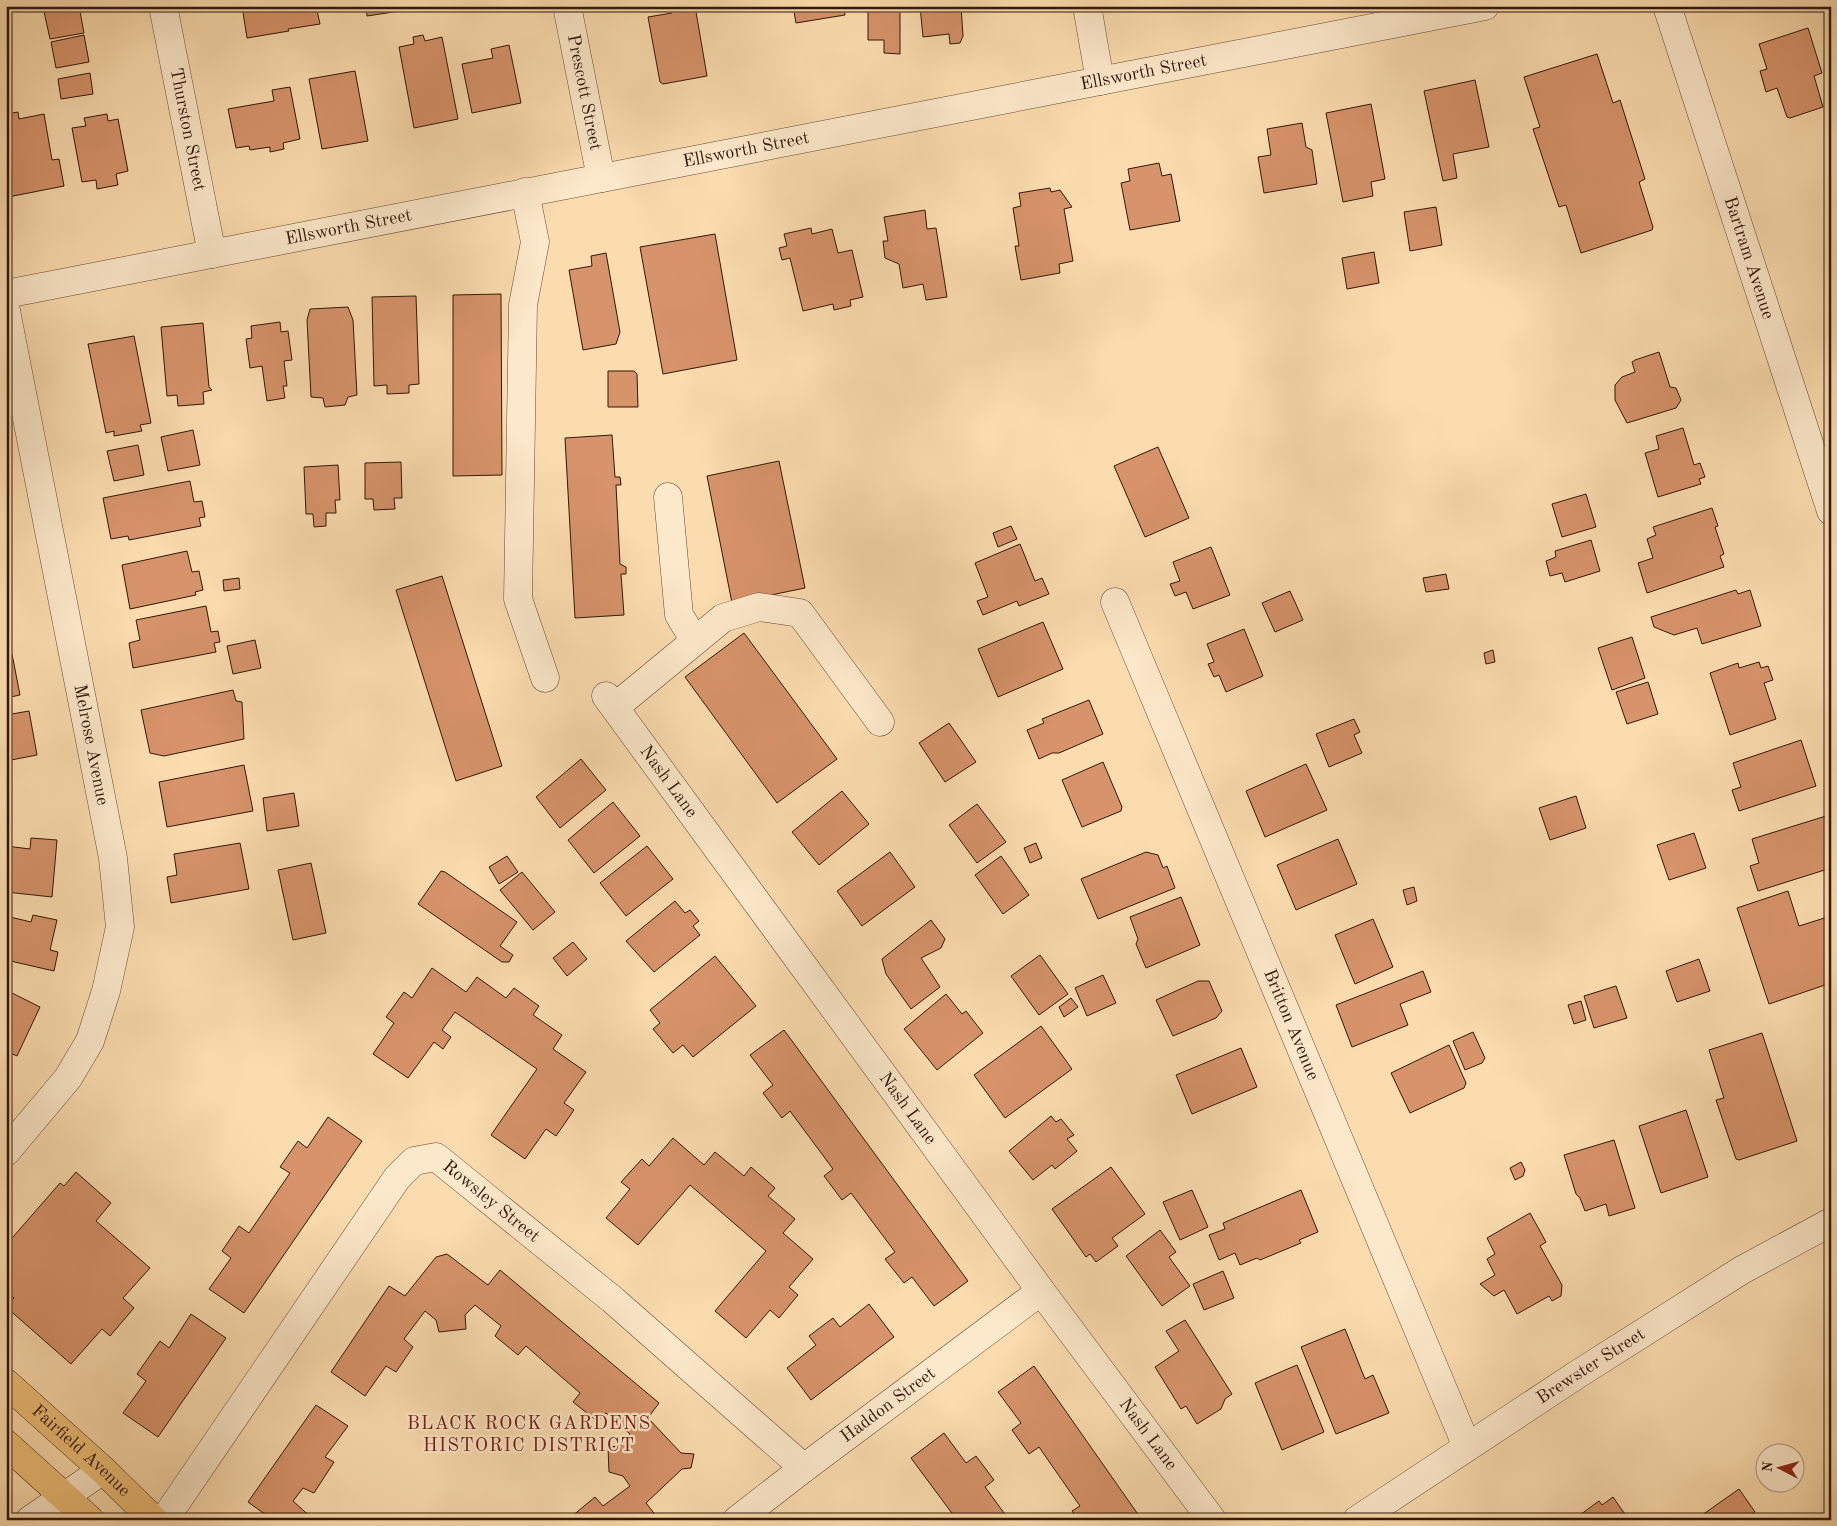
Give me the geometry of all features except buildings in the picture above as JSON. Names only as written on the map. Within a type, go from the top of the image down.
[{"type":"main road","name":"Fairfield Avenue","points":[[6,1383],[103,1470],[154,1520]]},
{"type":"main road","points":[[6,1444],[90,1520]]},
{"type":"street","name":"Thurston Street","points":[[163,6],[212,254]]},
{"type":"street","name":"Prescott Street","points":[[567,6],[601,178]]},
{"type":"street","points":[[1087,6],[1100,81]]},
{"type":"street","name":"Ellsworth Street","points":[[6,294],[1485,6]]},
{"type":"street","name":"Bartram Avenue","points":[[1667,6],[1831,511]]},
{"type":"street","points":[[525,192],[535,242],[523,305],[518,599],[545,678]]},
{"type":"street","name":"Melrose Avenue","points":[[6,311],[114,858],[120,927],[106,991],[90,1041],[68,1078],[6,1152]]},
{"type":"street","points":[[668,497],[679,615],[695,641],[723,618],[759,608],[800,613],[880,722]]},
{"type":"street","name":"Britton Avenue","points":[[1115,602],[1467,1447]]},
{"type":"street","name":"Nash Lane","points":[[695,641],[610,702],[1041,1291],[1212,1520]]},
{"type":"street","name":"Rowsley Street","points":[[164,1520],[397,1178],[414,1161],[436,1157],[613,1300],[804,1468]]},
{"type":"street","name":"Brewster Street","points":[[1357,1520],[1742,1270],[1831,1222]]},
{"type":"street","name":"Haddon Street","points":[[737,1520],[1041,1291]]},
{"type":"street","points":[[30,1520],[103,1470]]},
{"type":"district","name":"BLACK ROCK GARDENS HISTORIC DISTRICT","points":[[529,1435]]}]
